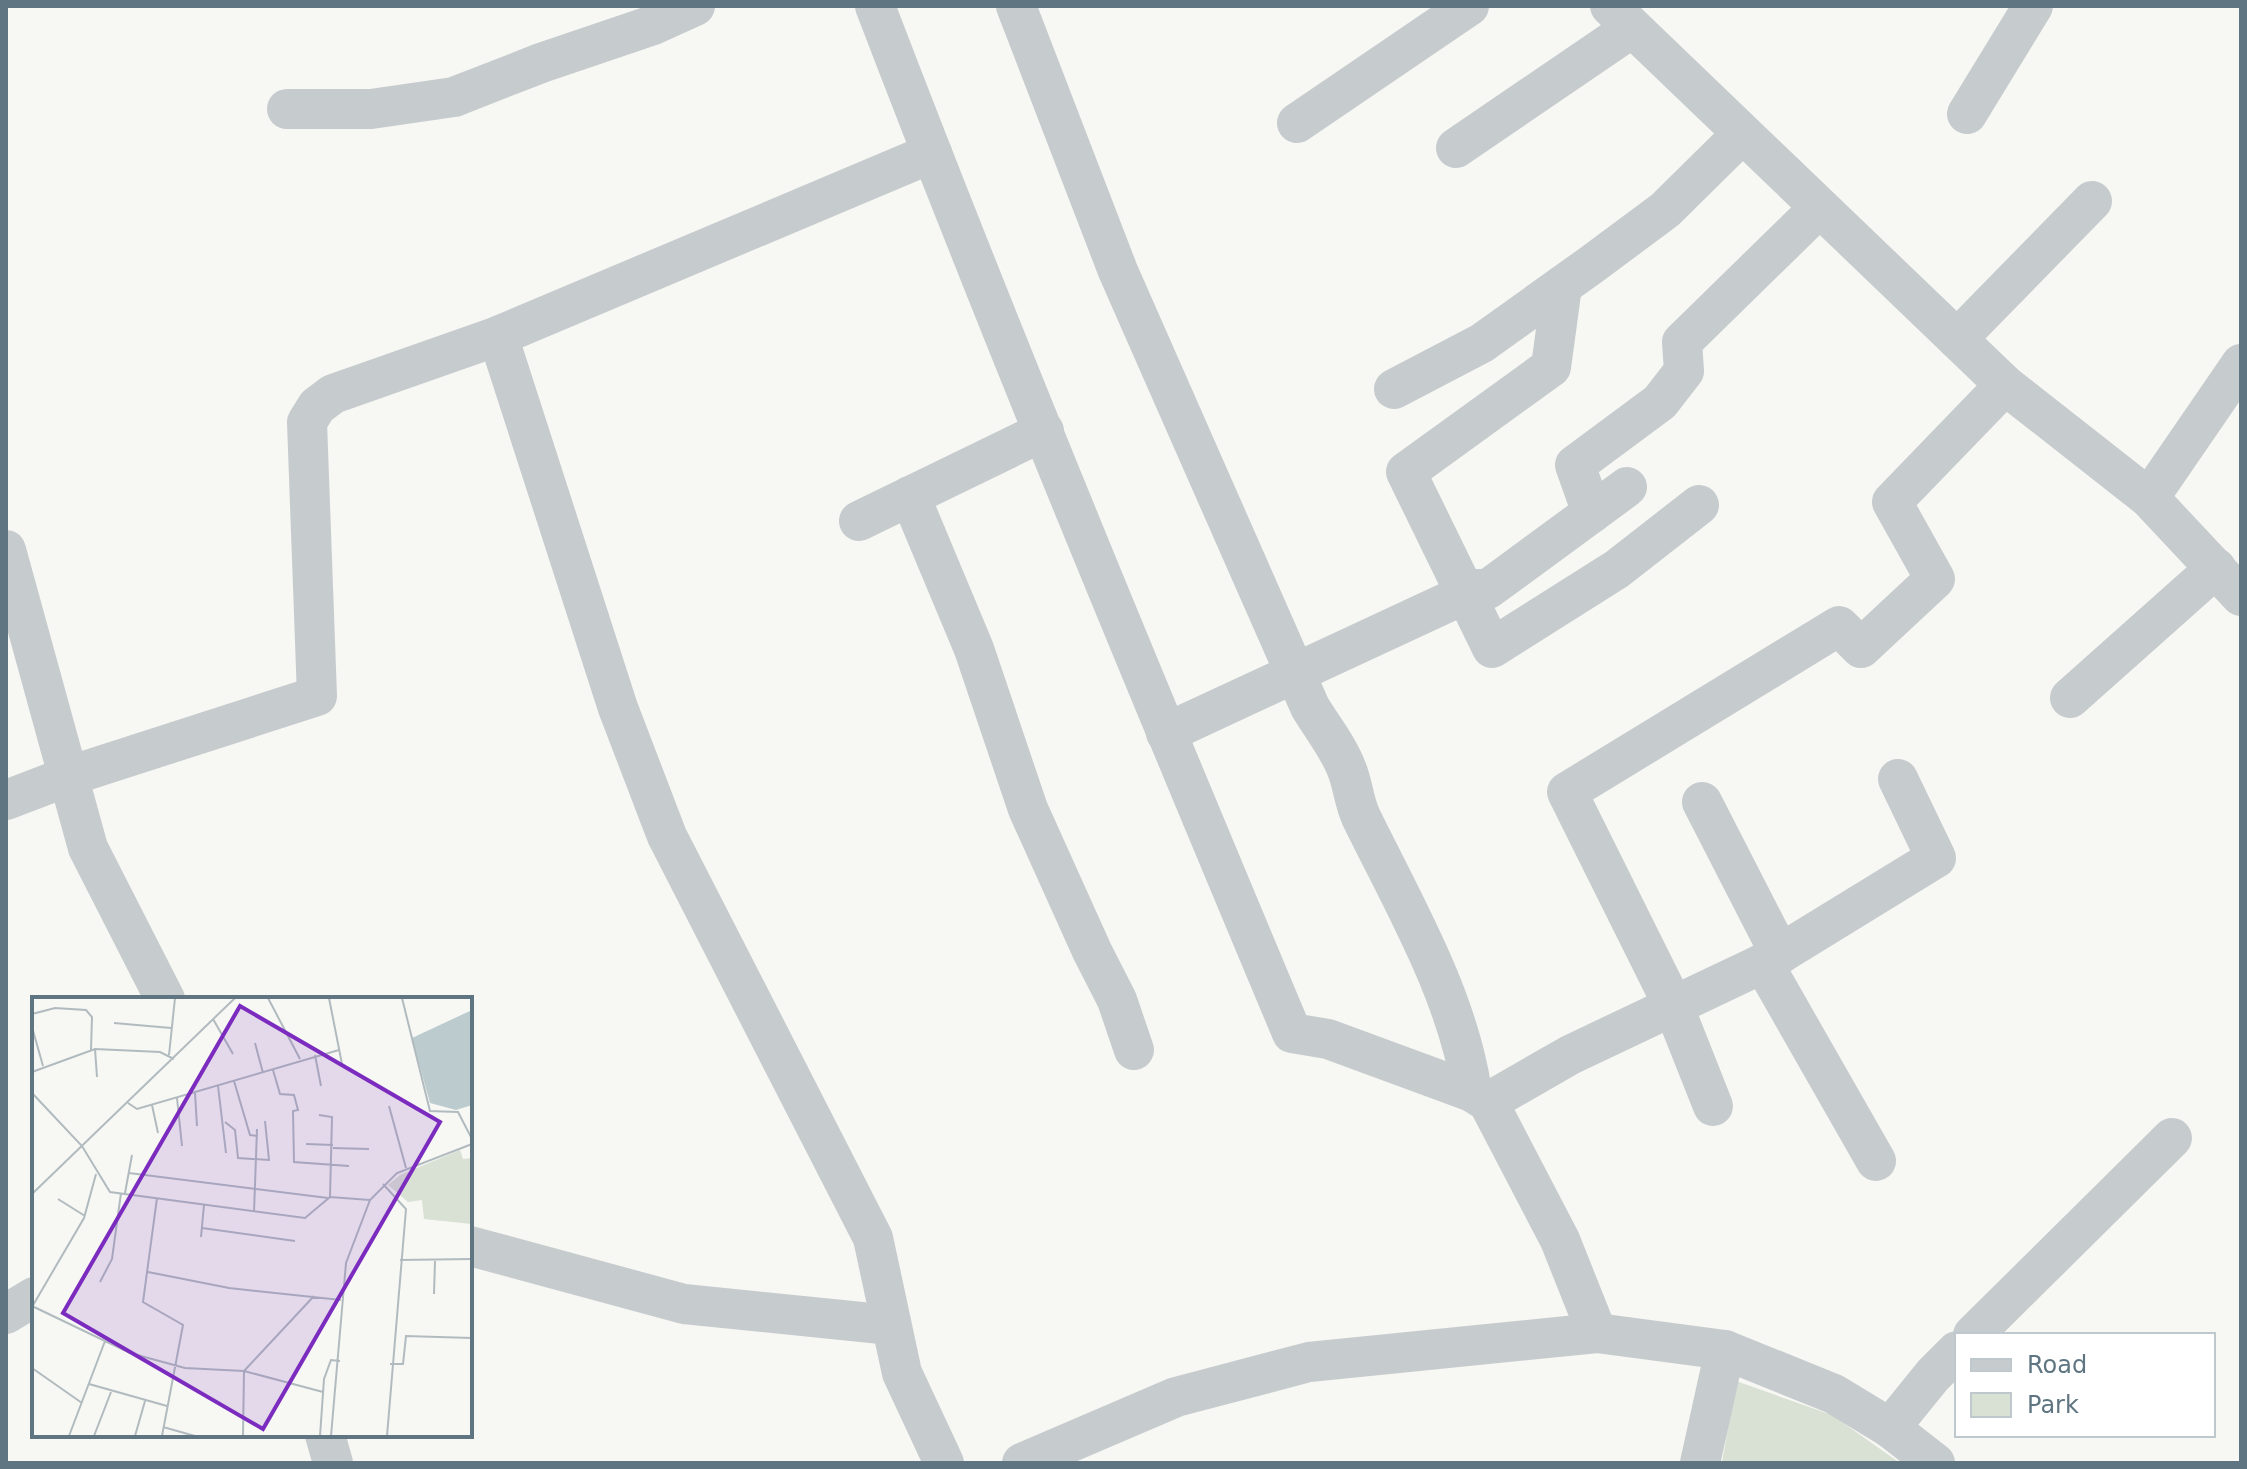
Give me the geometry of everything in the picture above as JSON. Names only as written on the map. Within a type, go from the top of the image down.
[{"type":"street","points":[[287,109],[371,109],[454,97],[653,25],[695,6]]},
{"type":"street","points":[[875,6],[1166,733],[1292,1033],[1328,1039],[1480,1097],[1772,958],[1936,858],[1898,779]]},
{"type":"street","points":[[1016,6],[1118,271],[1310,707],[1347,769],[1359,812],[1402,896],[1467,1056],[1480,1097],[1560,1240],[1597,1333]]},
{"type":"street","points":[[1297,123],[1469,6]]},
{"type":"street","points":[[1967,114],[2033,6]]},
{"type":"street","points":[[1456,148],[1621,17],[2005,385],[2149,498],[2228,582],[2070,698]]},
{"type":"street","points":[[1394,389],[1482,343],[1562,286],[1665,210],[1742,134]]},
{"type":"street","points":[[6,800],[69,776],[317,696],[307,422],[317,406],[333,394],[498,336],[932,153]]},
{"type":"street","points":[[1957,339],[2092,201]]},
{"type":"street","points":[[1592,513],[1575,465],[1660,402],[1684,371],[1682,342],[1819,208]]},
{"type":"street","points":[[1562,286],[1551,367],[1406,472],[1492,648],[1617,569],[1699,505]]},
{"type":"street","points":[[498,336],[618,708],[667,836],[873,1238],[902,1373],[944,1463]]},
{"type":"street","points":[[2149,498],[2241,364]]},
{"type":"street","points":[[1713,1106],[1673,1005],[1567,792],[1839,626],[1861,648],[1935,579],[1892,502],[2005,385]]},
{"type":"street","points":[[859,521],[1044,431]]},
{"type":"street","points":[[1166,733],[1476,589],[1488,589],[1627,487]]},
{"type":"street","points":[[910,496],[974,649],[1028,809],[1117,1000],[1134,1050]]},
{"type":"street","points":[[6,550],[88,848],[164,997]]},
{"type":"street","points":[[1702,802],[1772,958],[1876,1161]]},
{"type":"street","points":[[1975,1333],[2172,1138]]},
{"type":"street","points":[[472,1247],[684,1304],[891,1325]]},
{"type":"street","points":[[6,1314],[32,1298]]},
{"type":"street","points":[[1022,1463],[1176,1397],[1309,1362],[1597,1333],[1725,1350],[1834,1394],[1890,1428],[1935,1463]]},
{"type":"street","points":[[1700,1463],[1725,1350]]},
{"type":"street","points":[[1890,1428],[1955,1353]]},
{"type":"street","points":[[326,1437],[333,1463]]},
{"type":"green space","points":[[1736,1381],[1832,1415],[1900,1463],[1722,1463]]}]
